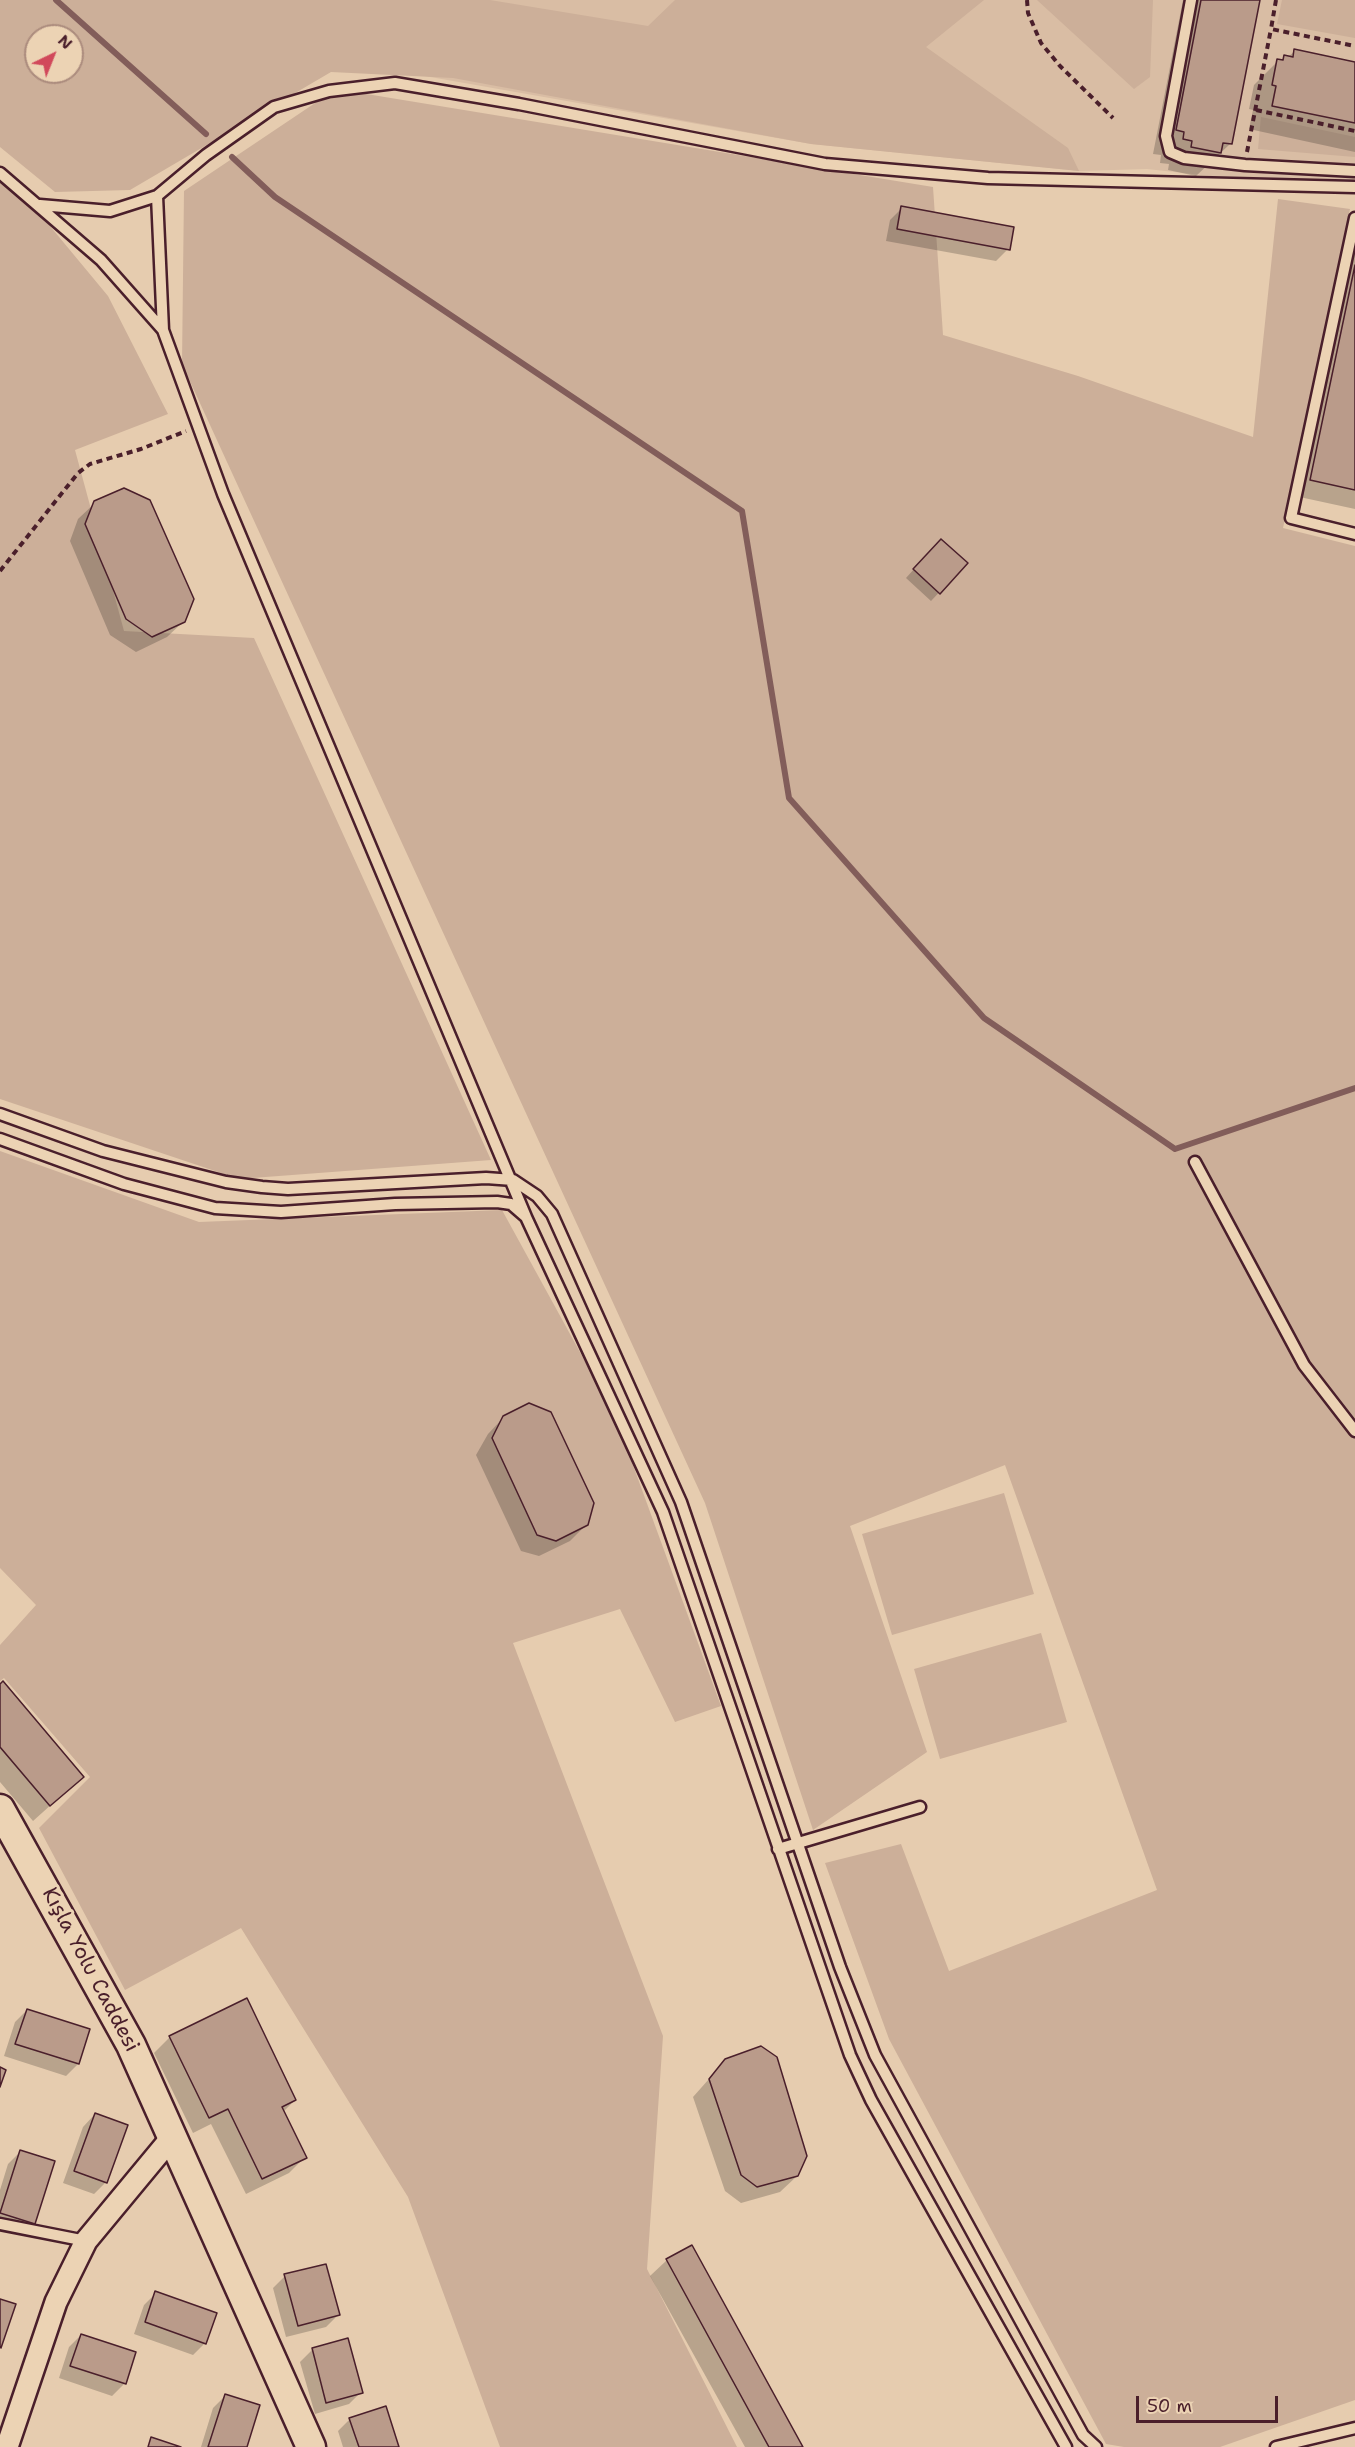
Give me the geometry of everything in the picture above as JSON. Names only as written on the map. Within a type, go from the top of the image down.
[{"type":"street","name":"Kışla Yolu Caddesi","points":[[0,1809],[131,2045],[311,2447]]},
{"type":"street","points":[[7,2447],[56,2302],[86,2241],[172,2136]]},
{"type":"lane","points":[[1191,0],[1166,136],[1170,152],[1184,158],[1245,165],[1355,171]]},
{"type":"lane","points":[[40,205],[110,211],[157,196],[206,155],[274,107],[329,91],[395,83],[519,104],[825,164],[988,178],[1355,187]]},
{"type":"lane","points":[[0,172],[101,260],[163,330]]},
{"type":"lane","points":[[157,196],[163,330],[223,494],[526,1217],[663,1512],[833,2012],[867,2091],[1066,2447]]},
{"type":"lane","points":[[1355,218],[1291,518],[1355,534]]},
{"type":"lane","points":[[0,1114],[103,1151],[226,1182],[262,1187],[288,1189],[486,1178],[510,1179],[537,1196],[552,1214],[681,1502],[840,1967],[875,2055],[1083,2435],[1096,2447]]},
{"type":"lane","points":[[0,1139],[124,1184],[215,1208],[281,1212],[395,1204],[497,1202],[512,1204],[526,1217]]},
{"type":"lane","points":[[1195,1162],[1304,1365],[1355,1431]]},
{"type":"lane","points":[[778,1849],[920,1807]]},
{"type":"lane","points":[[0,2224],[86,2241]]},
{"type":"lane","points":[[1276,2447],[1355,2428]]},
{"type":"path","points":[[1027,0],[1028,13],[1041,43],[1060,66],[1113,118]]},
{"type":"path","points":[[1245,165],[1276,0]]},
{"type":"path","points":[[1271,29],[1355,46]]},
{"type":"path","points":[[1256,110],[1355,131]]},
{"type":"path","points":[[0,571],[78,473],[90,464],[141,449],[198,426]]},
{"type":"shaded area","points":[[0,0],[1355,0],[1355,192],[1147,169],[1079,171],[811,144],[328,59],[57,178],[27,84],[84,84],[84,24],[24,24],[24,75]]},
{"type":"shaded area","points":[[0,0],[490,0],[648,26],[675,0],[984,0],[926,47],[1068,148],[1079,171],[811,144],[453,78],[331,72],[130,190],[55,192],[0,147]]},
{"type":"shaded area","points":[[1037,0],[1153,0],[1150,77],[1134,89]]},
{"type":"shaded area","points":[[1282,0],[1355,0],[1355,38],[1277,24]]},
{"type":"shaded area","points":[[336,89],[933,187],[943,335],[1078,376],[1253,437],[1278,199],[1350,209],[1283,528],[1355,546],[1355,2400],[1220,2447],[1124,2447],[1106,2444],[889,2039],[825,1863],[901,1844],[949,1971],[1157,1890],[1005,1465],[850,1526],[927,1752],[813,1830],[705,1503],[182,364],[184,191]]},
{"type":"shaded area","points":[[1261,117],[1355,137],[1355,157],[1258,149]]},
{"type":"shaded area","points":[[0,181],[35,208],[108,296],[168,414],[75,450],[124,631],[254,638],[491,1160],[239,1179],[0,1099]]},
{"type":"shaded area","points":[[0,1151],[199,1222],[502,1210],[615,1416],[721,1706],[675,1722],[620,1609],[513,1643],[663,2036],[647,2269],[737,2447],[500,2447],[408,2197],[241,1928],[125,1990],[39,1828],[90,1777],[4,1678],[0,1681],[0,1645],[36,1605],[0,1568]]},
{"type":"shaded area","points":[[1004,1493],[1034,1594],[892,1635],[862,1534]]},
{"type":"shaded area","points":[[1041,1633],[1067,1722],[940,1759],[914,1669]]},
{"type":"building","points":[[1201,0],[1260,0],[1232,144],[1223,143],[1221,153],[1191,147],[1192,141],[1183,139],[1184,132],[1176,130]]},
{"type":"building","points":[[1294,49],[1355,62],[1355,123],[1272,106],[1276,86],[1272,85],[1277,59],[1283,60],[1284,55],[1293,57]]},
{"type":"building","points":[[901,206],[1014,227],[1010,250],[897,229]]},
{"type":"building","points":[[1355,265],[1355,490],[1310,480]]},
{"type":"building","points":[[124,488],[150,500],[194,599],[185,622],[152,637],[126,619],[85,524],[94,501]]},
{"type":"building","points":[[941,539],[968,563],[940,594],[913,569]]},
{"type":"building","points":[[529,1403],[551,1412],[594,1503],[588,1525],[556,1541],[537,1535],[492,1438],[503,1416]]},
{"type":"building","points":[[3,1681],[84,1777],[50,1806],[0,1747],[0,1684]]},
{"type":"building","points":[[247,1998],[296,2100],[282,2107],[307,2158],[262,2179],[228,2109],[209,2118],[169,2036]]},
{"type":"building","points":[[27,2009],[90,2029],[79,2064],[15,2044]]},
{"type":"building","points":[[761,2046],[777,2057],[807,2156],[798,2176],[757,2187],[741,2175],[709,2079],[725,2059]]},
{"type":"building","points":[[0,2067],[6,2070],[0,2087]]},
{"type":"building","points":[[95,2113],[128,2125],[107,2183],[74,2171]]},
{"type":"building","points":[[20,2150],[55,2161],[35,2224],[0,2213]]},
{"type":"building","points":[[692,2245],[803,2447],[769,2447],[666,2259]]},
{"type":"building","points":[[326,2264],[340,2315],[298,2326],[284,2274]]},
{"type":"building","points":[[155,2291],[217,2313],[206,2344],[145,2322]]},
{"type":"building","points":[[0,2299],[16,2304],[1,2348],[0,2347]]},
{"type":"building","points":[[81,2334],[136,2352],[126,2384],[70,2366]]},
{"type":"building","points":[[348,2338],[363,2393],[326,2403],[312,2348]]},
{"type":"building","points":[[225,2394],[260,2405],[247,2447],[208,2447]]},
{"type":"building","points":[[386,2406],[399,2447],[359,2447],[349,2418]]},
{"type":"building","points":[[151,2437],[181,2447],[148,2447]]},
{"type":"waterway","points":[[56,0],[206,134]]},
{"type":"waterway","points":[[232,157],[275,197],[742,511],[789,798],[984,1018],[1175,1149],[1355,1088]]}]
